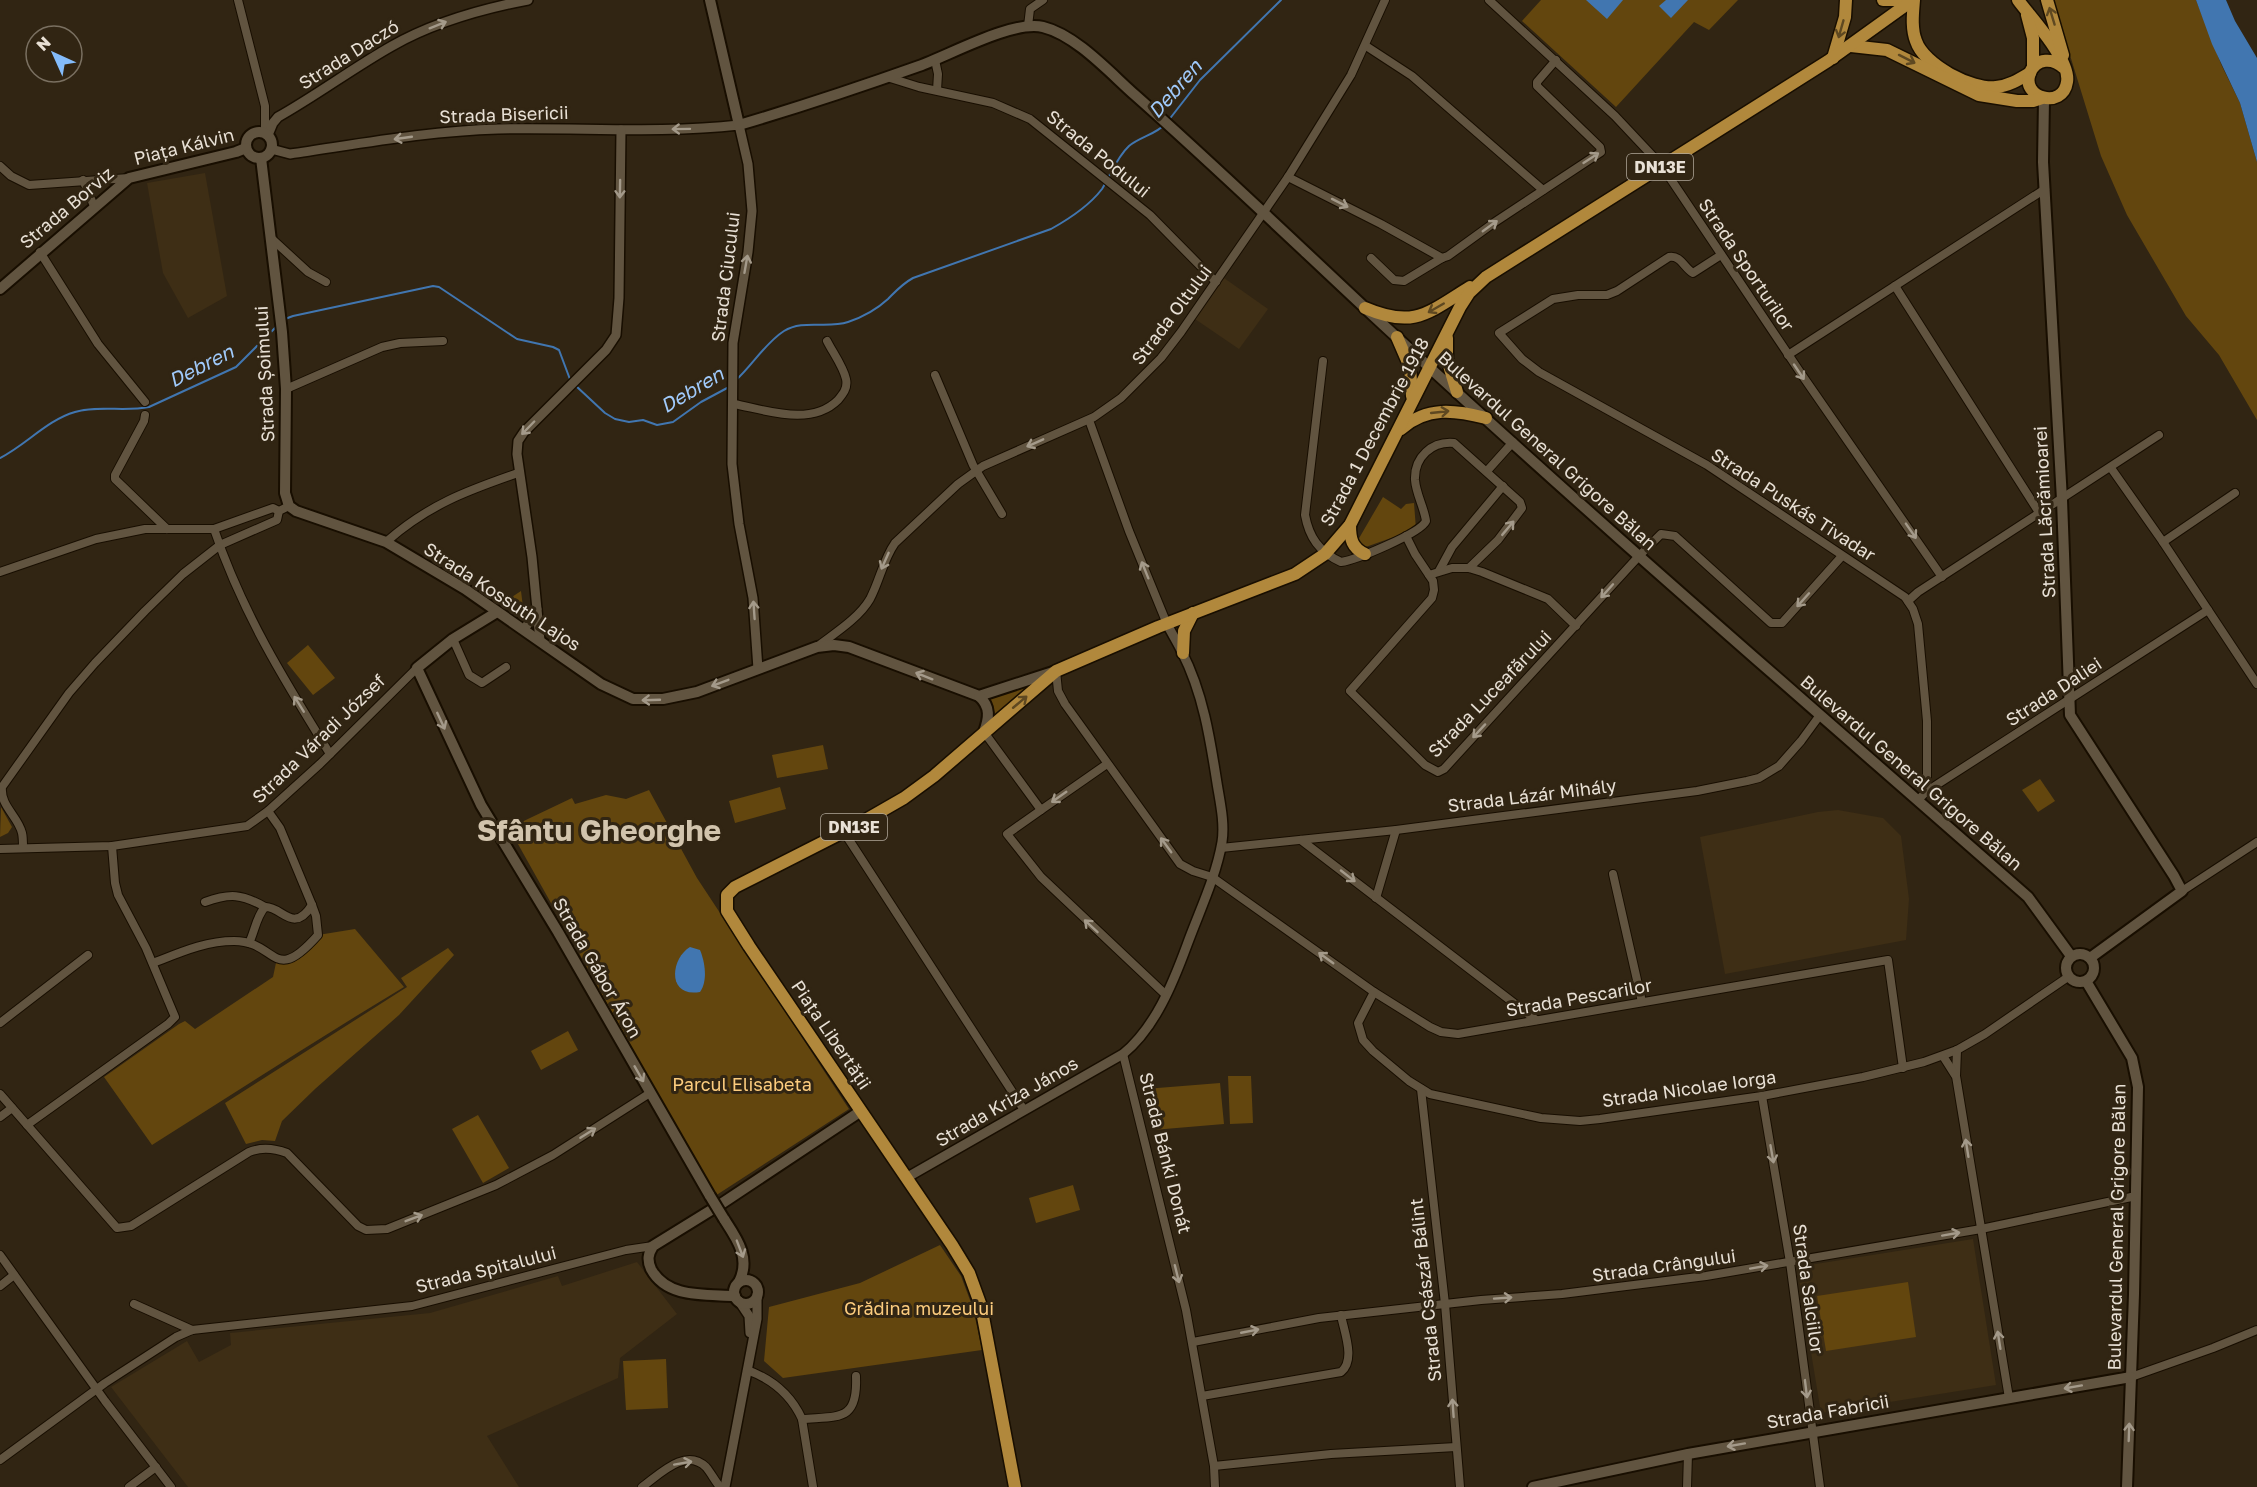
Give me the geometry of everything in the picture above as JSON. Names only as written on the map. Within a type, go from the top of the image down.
[{"type":"main road","name":"Strada Ciucului","points":[[710,0],[740,125]]},
{"type":"main road","points":[[1833,58],[1845,17],[1846,0]]},
{"type":"main road","points":[[1884,0],[1904,0]]},
{"type":"main road","points":[[1913,0],[1913,32],[1917,45],[1938,67],[1973,84],[1990,88],[2010,84],[2043,61],[2049,60],[2055,61],[2066,71]]},
{"type":"main road","name":"Strada 1 Decembrie 1918","points":[[979,696],[1056,671],[1193,613],[1295,574],[1326,554],[1350,525],[1429,367],[1469,293],[1486,277],[1833,58],[1913,0]]},
{"type":"main road","points":[[1851,46],[1887,50],[1979,95],[2025,102],[2043,98],[2050,99],[2061,95],[2067,85],[2062,47],[2047,0]]},
{"type":"main road","points":[[2019,2],[2027,15],[2034,38],[2032,70],[2029,79],[2032,90],[2043,98]]},
{"type":"main road","points":[[2019,2],[2050,41],[2066,71]]},
{"type":"main road","name":"Bulevardul General Grigore Bălan","points":[[740,125],[887,77],[935,60],[975,42],[1028,26],[1050,29],[1069,39],[1177,132],[1429,367],[1639,556],[2028,897],[2071,956]]},
{"type":"main road","name":"Strada Lăcrămioarei","points":[[2043,98],[2042,132],[2062,500],[2070,715],[2182,891]]},
{"type":"main road","name":"Piața Kálvin","points":[[246,148],[249,136],[256,132],[267,134]]},
{"type":"main road","points":[[261,158],[272,150],[272,141],[267,134]]},
{"type":"main road","name":"Piața Kálvin","points":[[246,148],[253,157],[261,158]]},
{"type":"main road","name":"Piața Kálvin","points":[[129,178],[246,148]]},
{"type":"main road","name":"Strada Șoimului","points":[[261,158],[280,310],[286,389],[284,509]]},
{"type":"main road","name":"Strada Borviz","points":[[0,289],[40,252],[129,178]]},
{"type":"main road","points":[[1365,308],[1390,317],[1403,319],[1418,317],[1486,277]]},
{"type":"main road","points":[[1448,330],[1447,359],[1457,392]]},
{"type":"main road","points":[[1397,337],[1409,362],[1412,375],[1410,406]]},
{"type":"main road","points":[[1398,431],[1414,419],[1435,411],[1453,411],[1486,418]]},
{"type":"main road","name":"Strada Kossuth Lajos","points":[[284,509],[386,542],[465,589],[601,684],[633,699],[663,699],[697,692],[758,669]]},
{"type":"main road","points":[[1350,525],[1352,542],[1358,551],[1365,554]]},
{"type":"main road","name":"Strada Váradi József","points":[[417,668],[453,639],[497,612]]},
{"type":"main road","points":[[1183,653],[1184,631],[1193,613]]},
{"type":"main road","points":[[758,669],[817,647],[834,645],[849,647],[979,696],[985,701],[989,711],[984,732]]},
{"type":"main road","name":"Strada Gábor Áron","points":[[417,668],[461,765],[488,817],[562,939],[742,1251],[744,1267],[737,1291]]},
{"type":"main road","name":"DN13E","points":[[844,832],[924,784],[1056,671]]},
{"type":"main road","name":"Piața Libertății","points":[[844,832],[735,887],[727,895],[727,911],[906,1178]]},
{"type":"main road","points":[[2090,958],[2182,891]]},
{"type":"main road","points":[[2079,954],[2090,958],[2094,970],[2086,981],[2077,982],[2068,977],[2066,964],[2071,956],[2079,954]]},
{"type":"main road","name":"Bulevardul General Grigore Bălan","points":[[2086,981],[2127,1048],[2138,1077],[2127,1487]]},
{"type":"main road","name":"Strada Spitalului","points":[[653,1246],[861,1111]]},
{"type":"main road","name":"DN13E","points":[[906,1178],[961,1258],[977,1290],[1015,1487]]},
{"type":"main road","points":[[653,1246],[648,1255],[648,1261],[658,1279],[674,1290],[699,1293],[737,1291],[746,1280],[753,1282],[757,1288],[757,1295],[749,1303],[737,1291]]},
{"type":"main road","name":"Strada Fabricii","points":[[1533,1487],[1688,1454],[1812,1431],[2131,1377]]},
{"type":"street","points":[[238,0],[265,106],[267,134]]},
{"type":"street","name":"Strada Daczó","points":[[267,134],[278,117],[392,46],[471,13],[528,0]]},
{"type":"street","points":[[1028,26],[1030,9],[1043,0]]},
{"type":"street","name":"Strada Oltului","points":[[817,647],[855,617],[871,597],[895,543],[958,484],[976,470],[1089,420],[1121,398],[1157,363],[1288,177],[1344,87],[1366,46],[1385,0]]},
{"type":"street","name":"Strada Sporturilor","points":[[1489,0],[1615,116],[1662,166],[1788,355],[1942,577]]},
{"type":"street","points":[[1366,46],[1412,76],[1543,190]]},
{"type":"street","points":[[935,60],[938,74],[937,90]]},
{"type":"street","points":[[1371,258],[1394,280],[1404,281],[1439,257],[1448,256],[1600,152],[1602,149],[1536,86],[1556,60]]},
{"type":"street","name":"Strada Podului","points":[[887,77],[993,103],[1025,115],[1160,224],[1216,282]]},
{"type":"street","name":"Strada Bisericii","points":[[272,150],[290,154],[435,134],[496,129],[692,129],[740,125]]},
{"type":"street","name":"Strada Ciucului","points":[[740,125],[748,164],[752,211],[748,252],[735,327],[733,486],[753,598],[758,669]]},
{"type":"street","points":[[540,641],[532,557],[518,473],[517,445],[520,437],[610,345],[616,335],[619,298],[621,130]]},
{"type":"street","points":[[0,166],[10,176],[29,185],[129,178]]},
{"type":"street","points":[[1288,177],[1381,224],[1439,257]]},
{"type":"street","points":[[83,180],[94,206]]},
{"type":"street","points":[[1788,355],[2045,189]]},
{"type":"street","points":[[272,239],[308,272],[326,282]]},
{"type":"street","points":[[40,252],[98,344],[146,402]]},
{"type":"street","name":"Strada Puskás Tivadar","points":[[1721,255],[1693,273],[1680,259],[1669,257],[1617,291],[1607,295],[1578,295],[1553,299],[1499,333],[1522,359],[1539,372],[1707,465],[1842,556],[1890,585],[1908,601],[1917,617],[1922,660],[1927,721],[1927,791]]},
{"type":"street","points":[[1895,286],[2040,514]]},
{"type":"street","points":[[286,389],[382,347],[400,343],[443,341]]},
{"type":"street","points":[[734,404],[789,415],[815,412],[834,403],[846,387],[846,380],[827,341]]},
{"type":"street","points":[[1323,361],[1305,515],[1311,537],[1326,554],[1341,562],[1419,530],[1426,521],[1415,481],[1419,462],[1427,450],[1445,442],[1454,443],[1520,502],[1522,508],[1498,540],[1469,568]]},
{"type":"street","points":[[935,375],[976,470],[1002,514]]},
{"type":"street","points":[[145,415],[115,479],[167,529]]},
{"type":"street","points":[[1089,420],[1129,531],[1167,624]]},
{"type":"street","points":[[1908,601],[2159,435]]},
{"type":"street","points":[[1487,471],[1513,442]]},
{"type":"street","points":[[2111,468],[2257,684]]},
{"type":"street","points":[[386,542],[406,524],[429,509],[518,473]]},
{"type":"street","points":[[1439,571],[1452,548],[1503,486]]},
{"type":"street","points":[[2163,542],[2235,493]]},
{"type":"street","points":[[0,572],[96,539],[145,529],[214,529],[273,508],[284,509],[277,520],[220,545],[176,582],[94,663],[69,693],[2,787],[2,795],[22,833],[23,848]]},
{"type":"street","points":[[214,529],[258,635],[330,754]]},
{"type":"street","name":"Strada Luceafărului","points":[[1576,626],[1548,599],[1482,572],[1469,568],[1439,571],[1430,575],[1434,586],[1432,598],[1350,689],[1407,748],[1437,772],[1444,769],[1661,534],[1667,533],[1675,536],[1771,623],[1782,623],[1842,556]]},
{"type":"street","points":[[1406,536],[1415,555],[1430,575]]},
{"type":"street","points":[[524,630],[537,609]]},
{"type":"street","name":"Strada Daliei","points":[[1918,800],[1927,791],[2208,610]]},
{"type":"street","name":"Strada Bánki Donát","points":[[1167,624],[1183,653],[1197,690],[1208,730],[1223,829],[1221,848],[1212,877],[1180,964],[1166,995],[1139,1039],[1123,1054],[1192,1342],[1214,1466],[1215,1487]]},
{"type":"street","points":[[453,639],[469,675],[482,683],[506,667]]},
{"type":"street","name":"Strada Váradi József","points":[[0,849],[112,846],[243,828],[268,811],[330,754],[417,668]]},
{"type":"street","name":"Strada Pescarilor","points":[[1056,671],[1061,697],[1180,864],[1193,872],[1212,877],[1374,992],[1430,1027],[1450,1034],[1888,960],[1903,1068]]},
{"type":"street","name":"Strada Lázár Mihály","points":[[1221,848],[1396,830],[1697,791],[1747,782],[1779,766],[1820,715]]},
{"type":"street","points":[[984,732],[1041,810]]},
{"type":"street","points":[[1107,764],[1007,834],[1041,877],[1166,995]]},
{"type":"street","points":[[153,963],[210,944],[236,941],[249,943],[278,960],[290,959],[302,952],[318,935],[312,905],[280,828],[268,811]]},
{"type":"street","points":[[1376,898],[1396,830]]},
{"type":"street","points":[[844,832],[1024,1110]]},
{"type":"street","points":[[1301,840],[1536,1020]]},
{"type":"street","points":[[2182,891],[2257,842]]},
{"type":"street","points":[[27,1125],[168,1024],[175,1014],[153,963],[118,895],[112,846]]},
{"type":"street","points":[[1613,874],[1642,1002]]},
{"type":"street","points":[[205,902],[225,895],[251,899],[265,907],[270,907],[286,918],[301,916],[308,912],[312,905]]},
{"type":"street","points":[[249,943],[256,928],[256,922],[265,907]]},
{"type":"street","points":[[0,1023],[88,955]]},
{"type":"street","name":"Strada Nicolae Iorga","points":[[1374,992],[1358,1023],[1363,1040],[1386,1063],[1421,1089],[1441,1098],[1541,1118],[1580,1120],[1628,1117],[1762,1096],[1903,1068],[1957,1050],[2006,1021],[2068,977]]},
{"type":"street","points":[[1957,1050],[1956,1076],[2009,1398]]},
{"type":"street","name":"Strada Kriza János","points":[[906,1178],[1123,1054]]},
{"type":"street","points":[[1943,1056],[1956,1076]]},
{"type":"street","name":"Strada Császár Bálint","points":[[1421,1089],[1445,1304],[1460,1487]]},
{"type":"street","points":[[0,1094],[117,1228],[131,1226],[249,1152],[278,1149],[293,1158],[358,1226],[374,1231],[387,1229],[496,1185],[553,1155],[650,1093]]},
{"type":"street","name":"Strada Salciilor","points":[[1762,1096],[1790,1262],[1820,1487]]},
{"type":"street","points":[[0,1117],[12,1108]]},
{"type":"street","name":"Strada Crângului","points":[[1192,1342],[1341,1315],[1654,1284],[1981,1229],[2136,1196]]},
{"type":"street","name":"Strada Spitalului","points":[[0,1460],[97,1389],[167,1343],[192,1330],[412,1306],[626,1250],[653,1246]]},
{"type":"street","points":[[0,1255],[171,1487]]},
{"type":"street","points":[[0,1286],[14,1275]]},
{"type":"street","points":[[737,1291],[749,1316],[751,1345]]},
{"type":"street","points":[[724,1487],[757,1319],[757,1295]]},
{"type":"street","points":[[134,1304],[192,1330]]},
{"type":"street","points":[[1202,1396],[1341,1372],[1347,1368],[1349,1360],[1341,1315]]},
{"type":"street","points":[[2131,1377],[2257,1330]]},
{"type":"street","points":[[747,1370],[769,1380],[795,1406],[802,1419],[813,1487]]},
{"type":"street","points":[[802,1419],[841,1416],[852,1408],[857,1396],[856,1377]]},
{"type":"street","points":[[1214,1466],[1331,1454],[1456,1447]]},
{"type":"street","points":[[1687,1487],[1688,1454]]},
{"type":"street","points":[[646,1486],[671,1466],[687,1460],[703,1465],[720,1487]]},
{"type":"street","points":[[129,1487],[156,1467]]},
{"type":"shaded area","points":[[205,173],[227,296],[188,318],[163,273],[147,183]]},
{"type":"shaded area","points":[[1224,278],[1268,309],[1239,349],[1195,319]]},
{"type":"shaded area","points":[[1838,810],[1883,818],[1901,836],[1909,899],[1906,940],[1725,974],[1700,837],[1818,812]]},
{"type":"shaded area","points":[[1973,1239],[1996,1385],[1821,1413],[1797,1267]]},
{"type":"shaded area","points":[[637,1262],[677,1314],[620,1358],[618,1378],[487,1436],[519,1487],[188,1487],[111,1387],[187,1341],[199,1362],[231,1345],[230,1333],[430,1313],[558,1276],[562,1286]]},
{"type":"green space","points":[[1541,0],[1738,0],[1709,30],[1694,22],[1616,107],[1522,21]]},
{"type":"green space","points":[[2053,0],[2196,0],[2221,64],[2240,103],[2257,162],[2257,420],[2219,355],[2186,316],[2127,215],[2101,156]]},
{"type":"green space","points":[[1383,497],[1401,509],[1406,504],[1414,503],[1416,529],[1363,548],[1358,540]]},
{"type":"green space","points":[[521,591],[524,615],[519,617],[501,604]]},
{"type":"green space","points":[[308,645],[335,678],[313,695],[287,663]]},
{"type":"green space","points":[[1039,679],[993,717],[992,706],[986,697]]},
{"type":"green space","points":[[823,745],[828,769],[777,778],[772,755]]},
{"type":"green space","points":[[2040,779],[2055,801],[2038,812],[2022,790]]},
{"type":"green space","points":[[780,787],[786,809],[735,823],[729,801]]},
{"type":"green space","name":"Parcul Elisabeta","points":[[649,790],[697,878],[849,1109],[715,1196],[509,828],[572,798],[575,804],[606,795],[626,799]]},
{"type":"green space","points":[[1,807],[12,827],[8,833],[0,837]]},
{"type":"green space","points":[[355,929],[404,987],[152,1145],[104,1077],[179,1024],[185,1021],[195,1029],[273,977],[277,958],[302,952],[318,935]]},
{"type":"green space","points":[[448,948],[454,955],[399,1015],[282,1121],[275,1141],[262,1140],[246,1144],[225,1103],[407,987],[401,978]]},
{"type":"green space","points":[[568,1031],[578,1050],[541,1070],[531,1051]]},
{"type":"green space","points":[[1228,1076],[1251,1076],[1253,1123],[1230,1124]]},
{"type":"green space","points":[[1220,1083],[1224,1124],[1153,1130],[1145,1089]]},
{"type":"green space","points":[[478,1115],[509,1168],[483,1183],[452,1129]]},
{"type":"green space","points":[[1073,1185],[1080,1210],[1036,1223],[1029,1198]]},
{"type":"green space","name":"Grădina muzeului","points":[[940,1245],[961,1276],[973,1308],[982,1350],[783,1378],[764,1361],[769,1307],[860,1283]]},
{"type":"green space","points":[[1908,1282],[1916,1337],[1826,1351],[1817,1296]]},
{"type":"green space","points":[[666,1359],[668,1408],[626,1410],[623,1361]]},
{"type":"water","points":[[1586,0],[1623,0],[1607,19]]},
{"type":"water","points":[[1666,0],[1688,0],[1671,18],[1659,6]]},
{"type":"water","points":[[2196,0],[2226,0],[2235,21],[2257,58],[2257,162],[2240,103],[2212,44]]},
{"type":"water","points":[[690,947],[700,950],[703,960],[705,977],[700,992],[689,992],[682,989],[677,984],[675,976],[678,960]]},
{"type":"waterway","name":"Debren","points":[[1168,121],[1200,80],[1281,0]]},
{"type":"waterway","name":"Debren","points":[[735,381],[777,336],[791,327],[832,325],[854,320],[879,307],[902,285],[913,278],[1058,225],[1078,212],[1097,195],[1129,146],[1164,125]]},
{"type":"waterway","name":"Debren","points":[[285,319],[433,286],[439,287],[517,339],[559,350],[571,382]]},
{"type":"waterway","name":"Debren","points":[[0,458],[55,421],[75,412],[149,407],[236,367],[276,327]]},
{"type":"waterway","name":"Debren","points":[[576,386],[605,413],[615,419],[629,422],[643,420],[657,425],[673,422],[701,402],[729,387]]},
{"type":"district","name":"Sfântu Gheorghe","points":[[599,831]]}]
